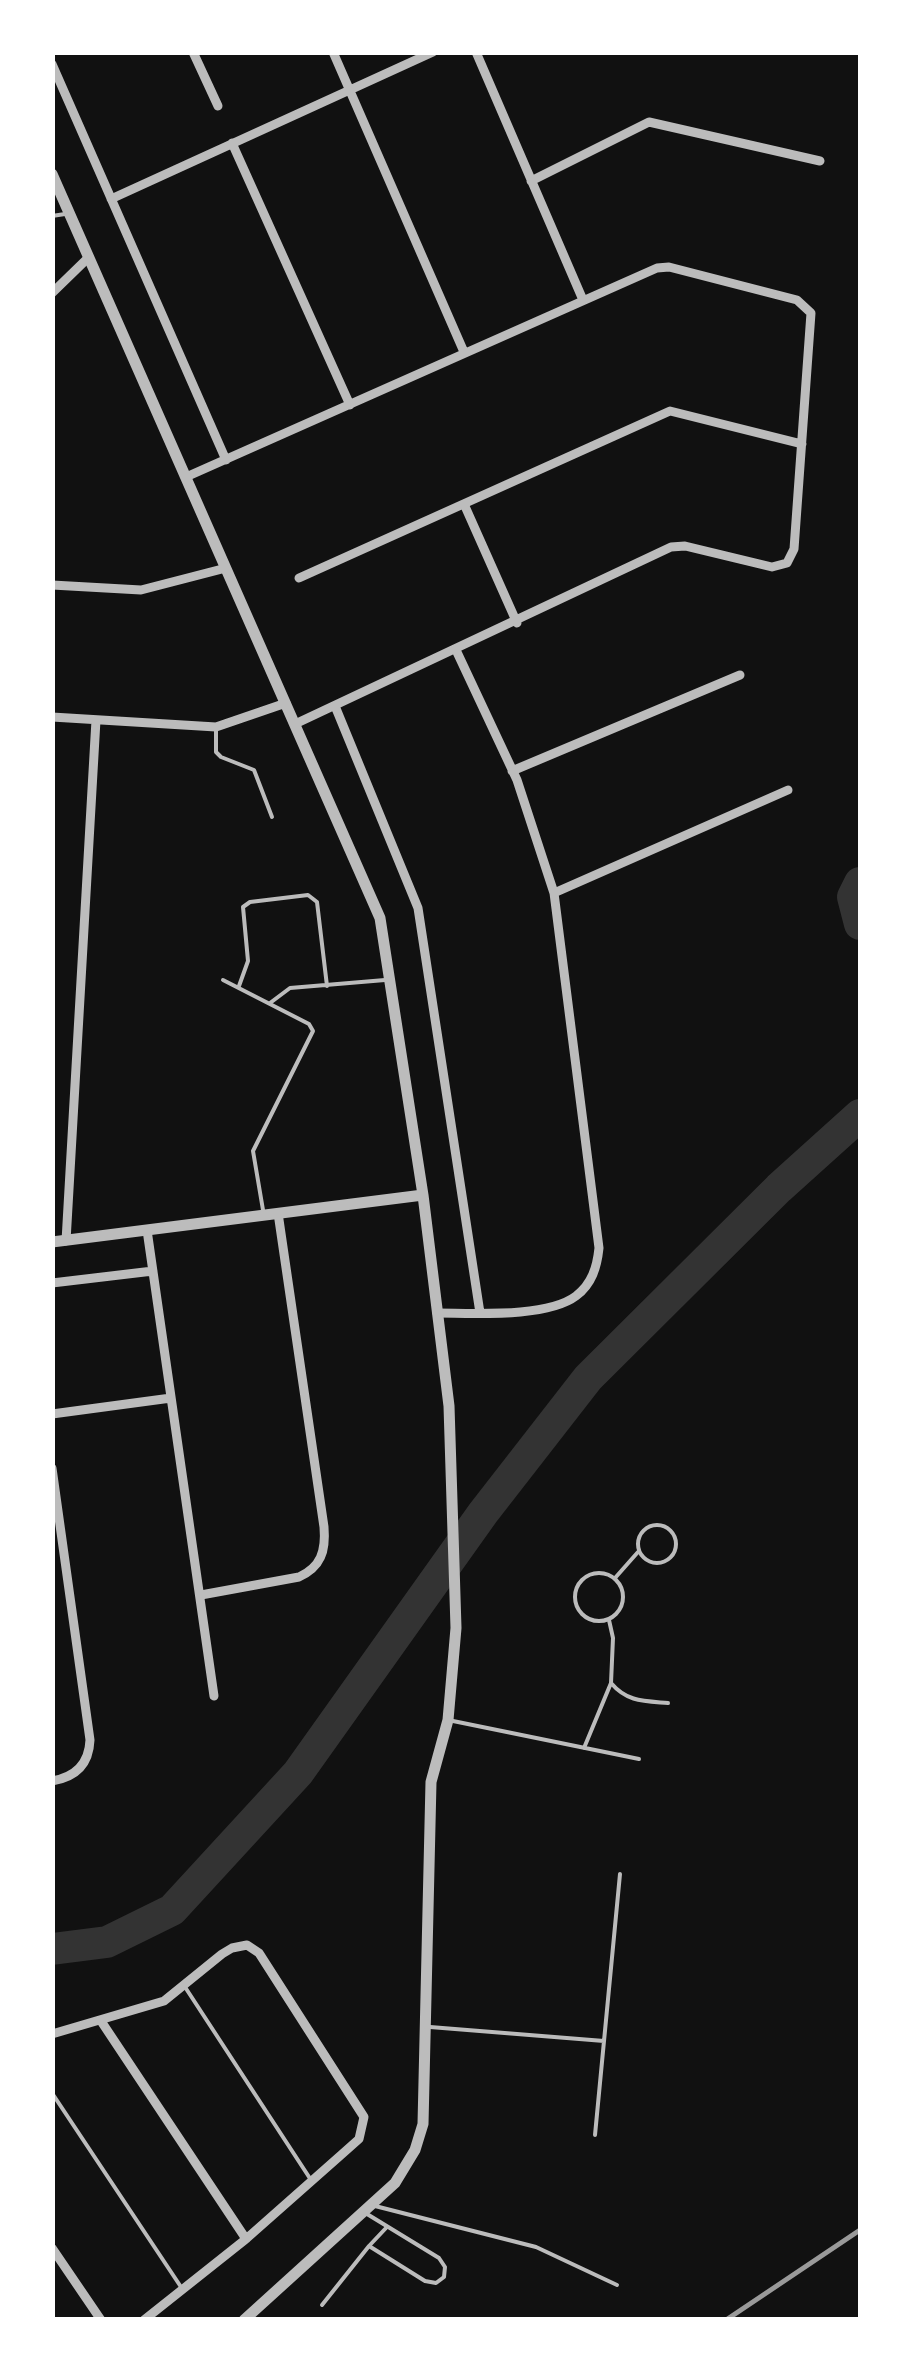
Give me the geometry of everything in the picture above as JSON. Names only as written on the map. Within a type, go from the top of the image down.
[{"type":"street","points":[[193,52],[218,106]]},
{"type":"street","points":[[333,52],[464,352]]},
{"type":"street","points":[[111,198],[433,52]]},
{"type":"street","points":[[476,52],[583,300]]},
{"type":"street","points":[[52,64],[226,460]]},
{"type":"street","points":[[531,180],[648,122],[820,161]]},
{"type":"street","points":[[232,144],[350,404]]},
{"type":"street","points":[[52,174],[380,918],[423,1195],[448,1406],[456,1628],[448,1720],[431,1782],[423,2124],[415,2150],[395,2183],[244,2320]]},
{"type":"street","points":[[52,293],[89,256]]},
{"type":"street","points":[[186,477],[665,266],[803,302],[812,320],[792,556],[780,566],[762,566],[676,546],[295,724]]},
{"type":"street","points":[[299,578],[670,411],[802,444]]},
{"type":"street","points":[[464,504],[517,622]]},
{"type":"street","points":[[52,585],[141,590],[226,568]]},
{"type":"street","points":[[437,1313],[538,1309],[564,1303],[587,1286],[600,1248],[554,893],[512,770],[456,650]]},
{"type":"street","points":[[512,770],[740,675]]},
{"type":"street","points":[[52,718],[216,728],[286,703]]},
{"type":"street","points":[[335,706],[418,908],[480,1313]]},
{"type":"street","points":[[96,720],[59,1241],[423,1195]]},
{"type":"street","points":[[554,893],[788,790]]},
{"type":"street","points":[[201,1595],[299,1577],[313,1570],[324,1550],[278,1213]]},
{"type":"street","points":[[147,1230],[214,1696]]},
{"type":"street","points":[[52,1283],[153,1271]]},
{"type":"street","points":[[52,1414],[172,1398]]},
{"type":"street","points":[[52,1468],[90,1740],[86,1760],[78,1772],[52,1781]]},
{"type":"street","points":[[52,2034],[164,2001],[222,1954],[247,1945],[259,1953],[362,2111],[362,2132],[342,2155],[184,2291],[144,2320]]},
{"type":"street","points":[[101,2021],[246,2239]]},
{"type":"street","points":[[52,2248],[101,2320]]},
{"type":"lane","points":[[52,216],[70,213]]},
{"type":"lane","points":[[216,728],[216,752],[254,770],[272,817]]},
{"type":"lane","points":[[238,987],[248,961],[243,907],[250,902],[308,895],[317,902],[327,986]]},
{"type":"lane","points":[[223,980],[309,1024],[313,1032],[252,1150],[264,1215]]},
{"type":"lane","points":[[270,1003],[290,988],[389,980]]},
{"type":"lane","points":[[660,1524],[675,1536],[676,1546],[664,1562],[646,1559],[640,1551],[638,1541],[650,1526],[660,1524]]},
{"type":"lane","points":[[614,1578],[640,1551]]},
{"type":"lane","points":[[603,1573],[622,1588],[624,1601],[619,1612],[608,1620],[596,1622],[584,1617],[576,1607],[575,1594],[580,1582],[590,1574],[603,1573]]},
{"type":"lane","points":[[584,1748],[610,1683],[613,1638],[608,1620]]},
{"type":"lane","points":[[610,1683],[632,1700],[668,1703]]},
{"type":"lane","points":[[448,1720],[638,1759]]},
{"type":"lane","points":[[594,2135],[620,1874]]},
{"type":"lane","points":[[184,1986],[311,2180]]},
{"type":"lane","points":[[425,2026],[604,2041]]},
{"type":"lane","points":[[52,2093],[184,2291]]},
{"type":"lane","points":[[367,2208],[386,2226],[443,2262],[444,2277],[436,2283],[426,2282],[369,2246]]},
{"type":"lane","points":[[367,2208],[536,2247],[617,2285]]},
{"type":"lane","points":[[322,2305],[386,2226]]},
{"type":"waterway","points":[[860,883],[853,897],[860,924]]},
{"type":"waterway","points":[[52,1949],[107,1942],[172,1910],[298,1773],[483,1513],[588,1378],[779,1188],[860,1115]]},
{"type":"railway","points":[[726,2320],[860,2230]]}]
